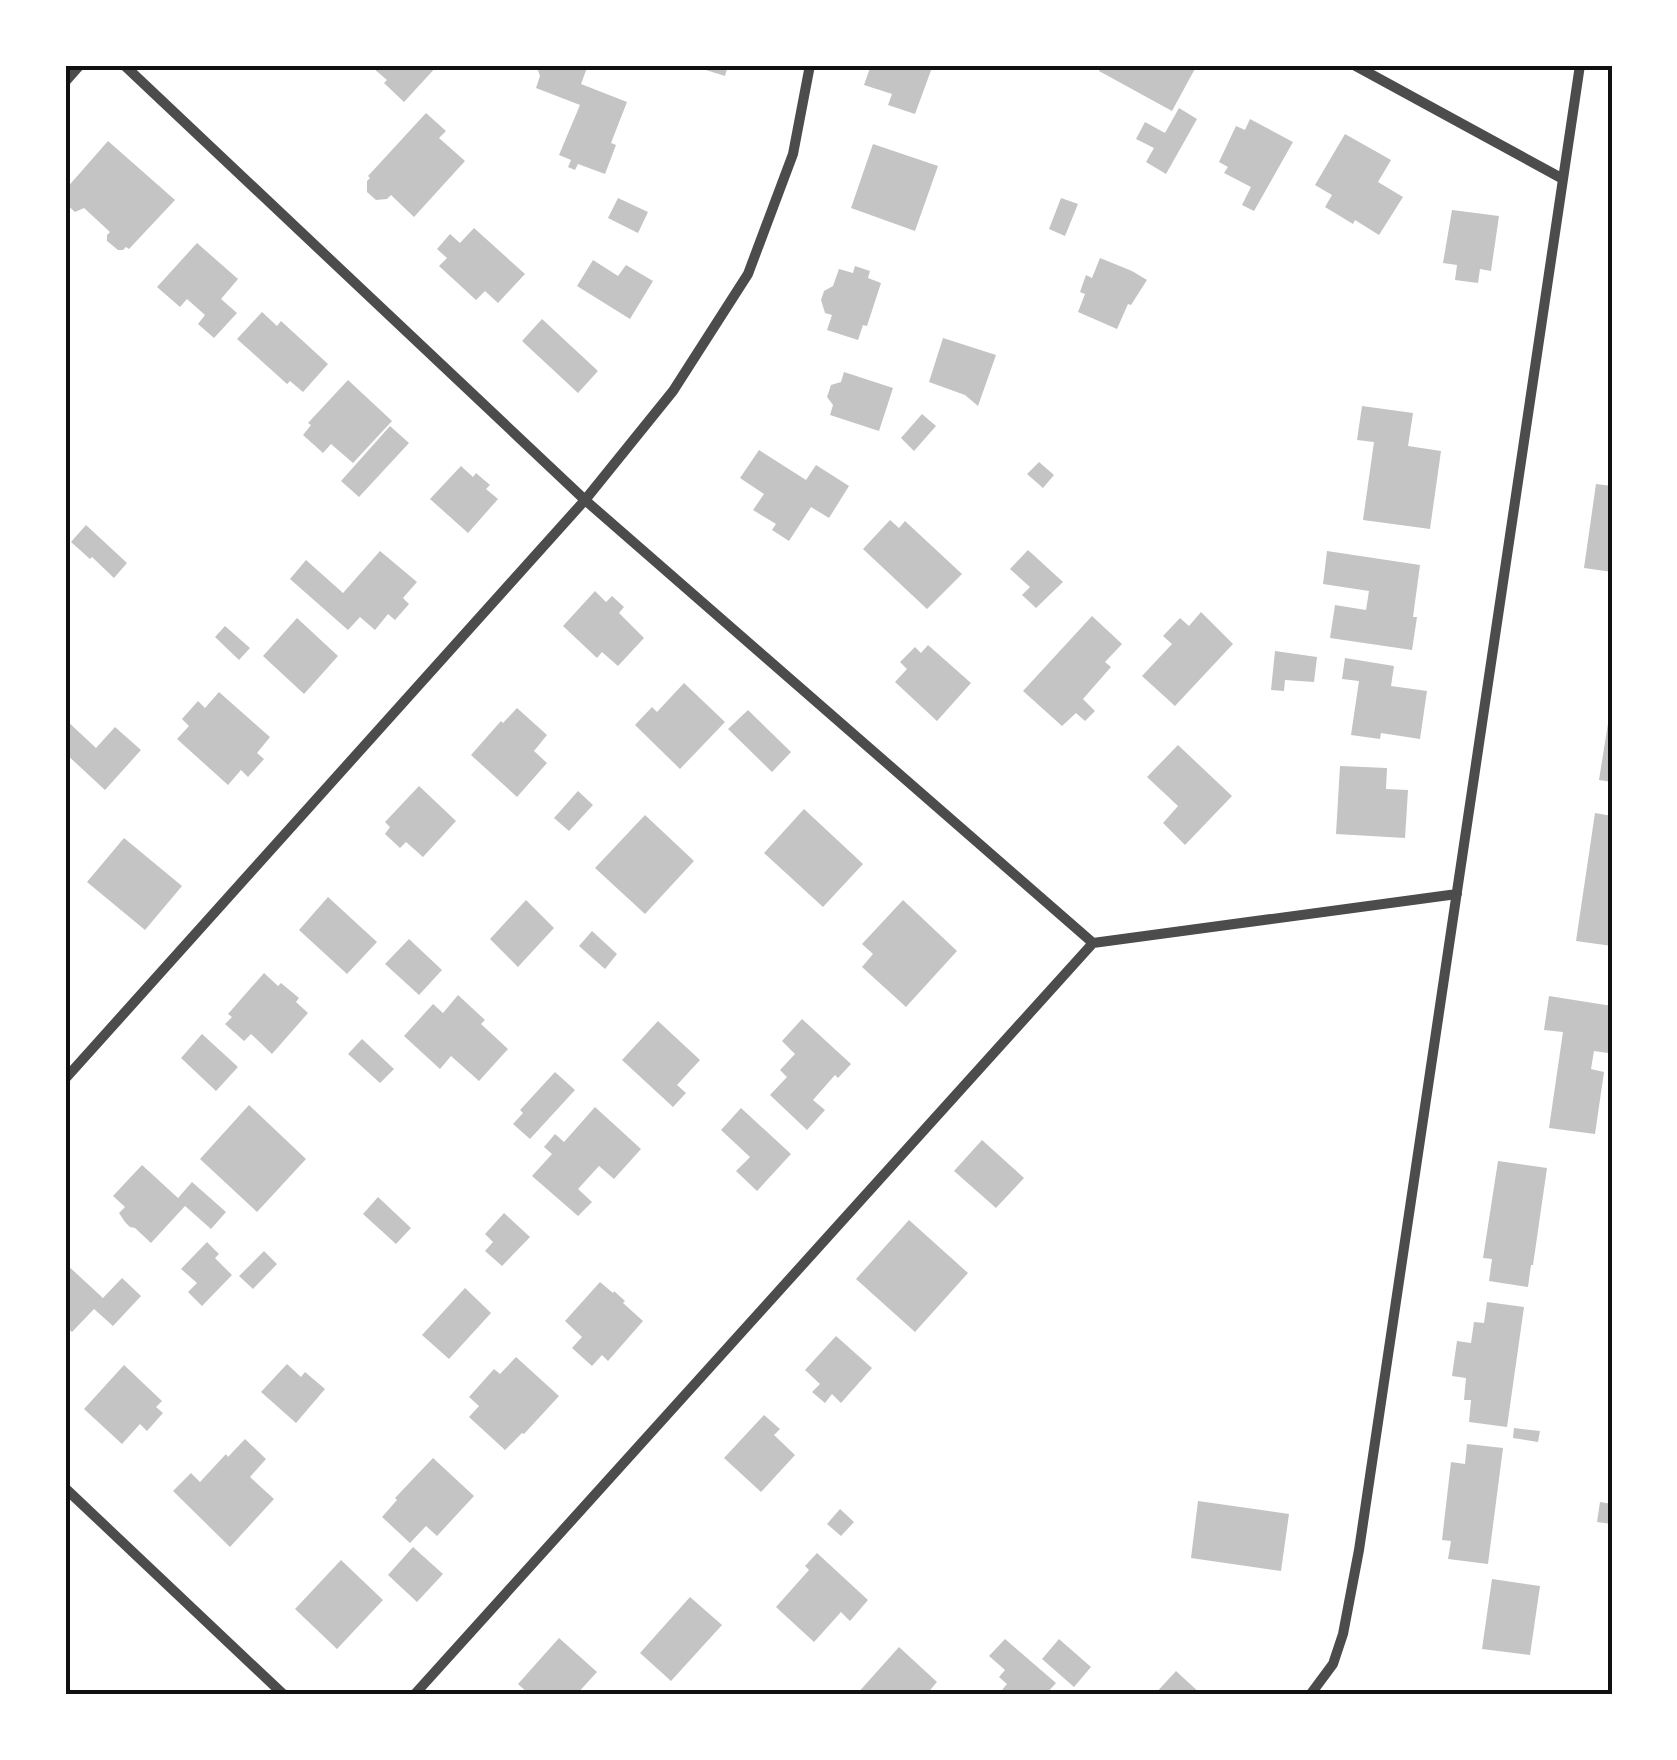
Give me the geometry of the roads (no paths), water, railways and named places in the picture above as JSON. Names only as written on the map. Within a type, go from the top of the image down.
[{"type":"street","points":[[65,82],[80,65]]},
{"type":"street","points":[[124,65],[585,500],[1093,943]]},
{"type":"street","points":[[65,1079],[585,500],[673,391],[748,274],[793,154],[810,65]]},
{"type":"street","points":[[1354,65],[1562,178]]},
{"type":"street","points":[[1310,1695],[1333,1664],[1352,1584],[1580,65]]},
{"type":"street","points":[[414,1695],[1093,943],[1457,894]]},
{"type":"street","points":[[65,1488],[284,1695]]}]
